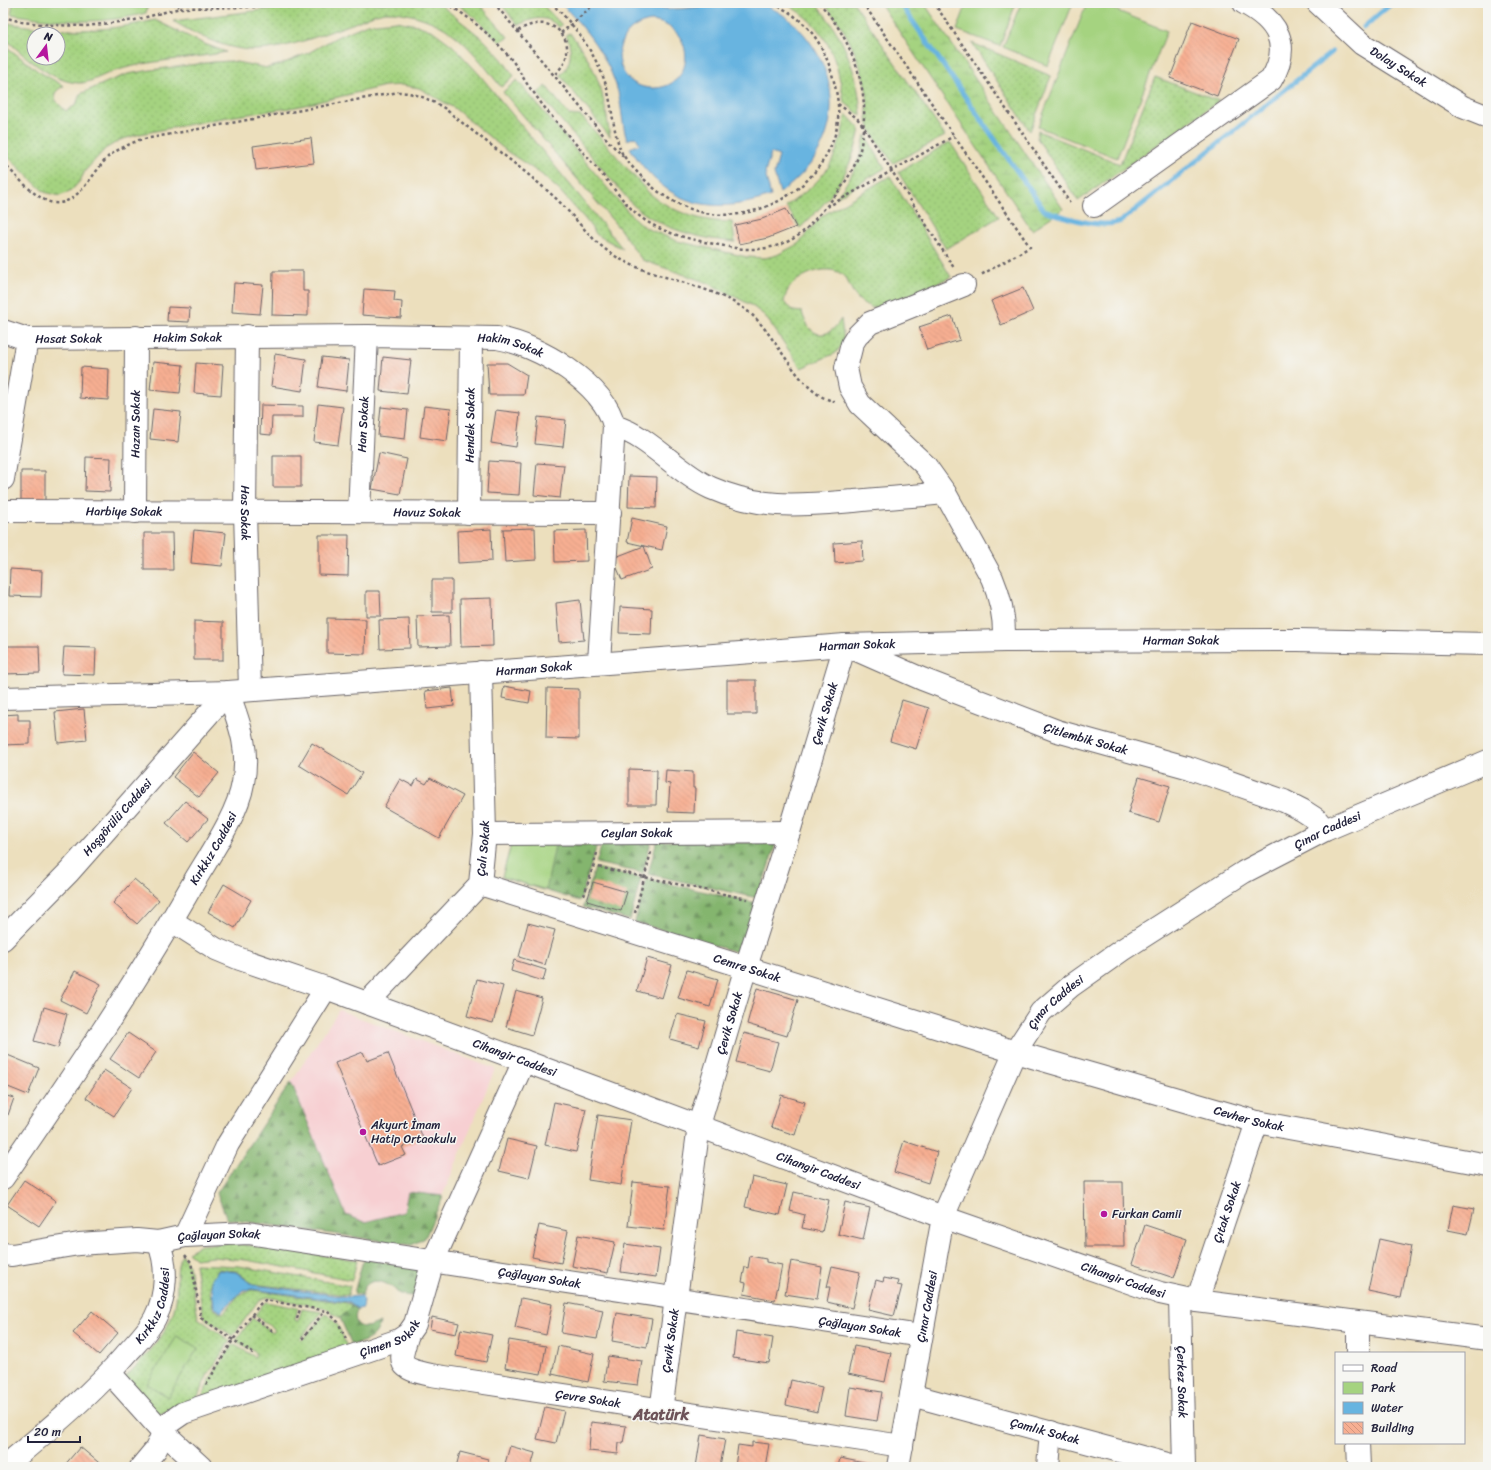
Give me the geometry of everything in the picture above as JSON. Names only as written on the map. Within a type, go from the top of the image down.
[{"type":"street","points":[[1094,206],[1270,80],[1277,69],[1281,55],[1280,39],[1271,22],[1260,12],[1244,3]]},
{"type":"street","name":"Dolay Sokak","points":[[1318,3],[1362,44],[1463,107],[1488,117]]},
{"type":"street","points":[[964,285],[870,323],[863,329],[852,344],[847,360],[847,377],[854,395],[867,412],[925,465],[944,493],[992,578],[998,593],[1004,618],[1004,641]]},
{"type":"street","name":"Hasat Sokak","points":[[3,331],[27,339],[136,337]]},
{"type":"street","name":"Has Sokak","points":[[247,336],[245,512],[250,690]]},
{"type":"street","name":"Hakim Sokak","points":[[136,337],[367,336],[471,338],[512,340],[533,348],[550,357],[593,391],[611,414],[614,426],[610,513],[599,662]]},
{"type":"street","name":"Han Sokak","points":[[358,512],[367,336]]},
{"type":"street","name":"Hazan Sokak","points":[[135,512],[136,337]]},
{"type":"street","name":"Hendek Sokak","points":[[469,513],[471,338]]},
{"type":"street","points":[[3,479],[27,339]]},
{"type":"street","points":[[614,426],[629,432],[696,480],[727,494],[760,502],[794,506],[944,493]]},
{"type":"street","name":"Harbiye Sokak","points":[[3,511],[245,512]]},
{"type":"street","name":"Havuz Sokak","points":[[245,512],[610,513]]},
{"type":"street","name":"Harman Sokak","points":[[228,692],[599,662],[845,645],[1004,641],[1298,640],[1488,644]]},
{"type":"street","name":"Çitlembik Sokak","points":[[845,645],[922,679],[1057,731],[1190,768],[1284,801],[1316,819],[1325,830]]},
{"type":"street","name":"Çevik Sokak","points":[[661,1411],[699,1125],[845,645]]},
{"type":"street","name":"Çalı Sokak","points":[[367,1003],[480,884],[485,834],[481,672]]},
{"type":"street","points":[[3,698],[228,692]]},
{"type":"street","name":"Kırkkız Caddesi","points":[[3,1178],[60,1095],[172,921],[221,836],[235,807],[243,783],[246,758],[244,739],[228,692]]},
{"type":"street","name":"Hoşgörülü Caddesi","points":[[3,939],[74,867],[228,692]]},
{"type":"street","name":"Çınar Caddesi","points":[[898,1467],[943,1217],[1015,1052],[1041,1012],[1071,986],[1122,950],[1244,872],[1325,830],[1488,761]]},
{"type":"street","name":"Ceylan Sokak","points":[[485,834],[789,832]]},
{"type":"street","name":"Cemre Sokak","points":[[480,884],[1015,1052]]},
{"type":"street","name":"Cihangir Caddesi","points":[[172,921],[216,949],[699,1125],[943,1217],[1160,1293],[1189,1300],[1488,1339]]},
{"type":"street","points":[[3,1254],[12,1255],[94,1243],[172,1239],[228,1144],[326,988]]},
{"type":"street","name":"Cevher Sokak","points":[[1015,1052],[1257,1122],[1488,1165]]},
{"type":"street","name":"Çimen Sokak","points":[[141,1467],[156,1449],[168,1424],[174,1417],[398,1340],[408,1334],[418,1317],[433,1261],[524,1061]]},
{"type":"street","name":"Çıtak Sokak","points":[[1189,1300],[1257,1122]]},
{"type":"street","name":"Çağlayan Sokak","points":[[172,1239],[248,1233],[676,1300],[921,1336]]},
{"type":"street","name":"Kırkkız Caddesi","points":[[4,1467],[110,1373],[145,1333],[155,1318],[161,1302],[164,1276],[163,1254],[172,1239]]},
{"type":"street","name":"Çerkez Sokak","points":[[1184,1467],[1189,1300]]},
{"type":"street","points":[[1358,1323],[1358,1352]]},
{"type":"street","name":"Çevre Sokak","points":[[408,1334],[402,1353],[402,1361],[405,1367],[411,1371],[661,1411],[902,1446]]},
{"type":"street","points":[[110,1373],[164,1432],[201,1467]]},
{"type":"street","name":"Çamlık Sokak","points":[[911,1395],[1179,1467]]},
{"type":"street","points":[[1048,1467],[1051,1432]]},
{"type":"street","points":[[1358,1444],[1359,1467]]},
{"type":"path","points":[[173,3],[180,8]]},
{"type":"path","points":[[3,17],[22,22],[87,26],[135,20],[180,8],[254,7],[288,3]]},
{"type":"path","points":[[446,3],[482,30],[503,50],[514,63],[534,94],[627,204],[646,221],[657,227],[686,238],[737,248],[765,248],[784,243],[796,237],[826,208],[855,164],[862,142],[863,93],[854,62],[842,33],[830,15],[819,3]]},
{"type":"path","points":[[494,3],[610,143],[649,184],[673,202],[688,209],[722,214],[738,214],[757,210],[790,196],[814,173],[824,159],[836,130],[838,104],[827,56],[820,42],[808,27],[794,16],[772,3]]},
{"type":"path","points":[[551,3],[571,24],[588,48],[605,82],[618,140],[628,162]]},
{"type":"path","points":[[561,33],[596,3]]},
{"type":"path","points":[[838,104],[857,118],[863,126],[964,285],[1030,247],[863,3]]},
{"type":"path","points":[[934,3],[1070,203]]},
{"type":"path","points":[[518,31],[532,23],[540,22],[548,24],[561,33],[566,42],[567,56],[560,69],[554,75]]},
{"type":"path","points":[[3,163],[33,191],[47,201],[55,203],[66,201],[77,195],[109,156],[118,149],[138,140],[399,92],[412,92],[428,98],[444,108],[549,192],[580,223],[590,237],[604,248],[634,266],[694,286],[729,300],[746,310],[761,323],[793,368],[812,389],[828,400],[840,401],[854,395]]},
{"type":"path","points":[[826,208],[954,136]]},
{"type":"path","points":[[582,901],[600,846]]},
{"type":"path","points":[[634,915],[652,847]]},
{"type":"path","points":[[593,866],[752,900]]},
{"type":"path","points":[[172,1239],[191,1262],[201,1318],[254,1354]]},
{"type":"path","points":[[195,1409],[212,1373],[233,1340],[251,1315],[265,1300],[325,1311],[338,1322],[353,1355]]},
{"type":"path","points":[[297,1319],[300,1306]]},
{"type":"path","points":[[302,1339],[325,1311]]},
{"type":"path","points":[[251,1315],[273,1331]]},
{"type":"shaded area","name":"Akyurt İmam Hatip Ortaokulu","points":[[339,1010],[495,1069],[425,1238],[412,1245],[227,1219],[217,1193]]},
{"type":"green space","points":[[13,3],[148,3],[146,13],[129,17],[95,21],[78,21],[45,19],[11,14]]},
{"type":"green space","points":[[319,3],[438,3],[483,39],[501,58],[514,76],[501,87],[468,47],[453,34],[431,22],[416,16],[401,13],[386,12],[373,15],[352,24],[290,45],[252,50],[221,44],[191,31],[173,21]]},
{"type":"green space","points":[[456,3],[484,3],[481,6],[508,37],[500,42],[474,17]]},
{"type":"green space","points":[[500,3],[541,3],[562,25],[559,27],[549,20],[539,18],[518,25]]},
{"type":"green space","points":[[785,3],[815,3],[834,28],[848,55],[853,70],[860,101],[861,116],[844,102],[838,70],[828,45],[821,33],[800,13]]},
{"type":"green space","points":[[823,3],[854,3],[945,136],[893,163],[869,128],[867,118],[867,94],[857,57],[839,23]]},
{"type":"green space","points":[[880,3],[924,3],[1063,209],[1032,230]]},
{"type":"green space","points":[[967,3],[1016,3],[1000,46],[957,30]]},
{"type":"green space","points":[[1021,3],[1073,3],[1048,66],[1003,47]]},
{"type":"green space","points":[[1087,3],[1098,3],[1167,31],[1117,158],[1038,127]]},
{"type":"green space","points":[[155,20],[202,43],[226,52],[154,62],[126,68],[82,83],[57,78],[38,66],[66,66],[66,30],[116,27]]},
{"type":"green space","points":[[396,21],[417,25],[433,31],[453,46],[479,74],[623,249],[597,235],[560,191],[541,174],[508,152],[454,108],[419,88],[402,85],[385,86],[296,107],[222,118],[140,134],[120,140],[105,149],[85,171],[80,181],[70,192],[59,196],[44,192],[3,152],[3,44],[26,62],[26,66],[32,66],[64,86],[56,92],[55,98],[66,111],[76,105],[80,94],[128,74],[213,62],[231,61],[267,68],[282,64],[308,53],[337,37],[367,24]]},
{"type":"green space","points":[[3,22],[26,26],[26,57],[3,37]]},
{"type":"green space","points":[[570,33],[580,46],[594,70],[602,93],[610,137],[560,75],[569,62],[570,46],[566,35]]},
{"type":"green space","points":[[972,43],[1051,76],[1030,131]]},
{"type":"green space","points":[[1155,77],[1219,101],[1078,201],[1037,138],[1038,131],[1120,164]]},
{"type":"green space","points":[[517,80],[620,203],[638,222],[648,229],[677,241],[747,257],[765,258],[777,255],[798,244],[822,216],[890,176],[951,277],[877,309],[858,299],[845,277],[838,272],[832,270],[818,271],[810,273],[797,280],[788,290],[784,302],[793,311],[802,312],[809,327],[814,332],[819,334],[824,334],[830,331],[841,319],[844,342],[836,353],[801,368],[764,315],[751,305],[708,283],[642,260],[619,228],[503,92]]},
{"type":"green space","points":[[546,86],[569,115],[581,116],[649,193],[668,206],[688,215],[721,222],[732,222],[735,242],[707,238],[680,231],[655,220],[632,204],[538,93]]},
{"type":"green space","points":[[846,114],[860,129],[851,159],[839,184],[831,195],[800,228],[786,206],[811,187],[828,168],[839,145]]},
{"type":"green space","points":[[865,135],[885,168],[836,198],[855,169],[861,153]]},
{"type":"green space","points":[[950,142],[999,217],[946,249],[898,172]]},
{"type":"green space","points":[[603,841],[651,841],[643,873],[596,863]]},
{"type":"green space","points":[[657,841],[776,843],[758,898],[648,874]]},
{"type":"green space","points":[[511,845],[597,845],[580,901],[502,877]]},
{"type":"green space","points":[[511,845],[555,845],[546,890],[502,877]]},
{"type":"green space","points":[[595,868],[641,878],[630,920],[583,907]]},
{"type":"green space","points":[[646,879],[757,903],[740,953],[635,922]]},
{"type":"green space","points":[[291,1082],[346,1215],[365,1222],[404,1212],[408,1192],[443,1196],[425,1238],[412,1245],[227,1219],[217,1193]]},
{"type":"green space","points":[[231,1243],[357,1260],[352,1280],[246,1260],[213,1257],[195,1259],[188,1252],[201,1245]]},
{"type":"green space","points":[[182,1255],[189,1266],[198,1318],[230,1341],[207,1376],[196,1400],[157,1415],[124,1379],[154,1346],[172,1317],[177,1293],[178,1265]]},
{"type":"green space","points":[[365,1259],[422,1268],[419,1297],[399,1293],[394,1288],[384,1283],[374,1281],[366,1285],[362,1295],[354,1293],[362,1264]]},
{"type":"green space","points":[[195,1264],[239,1266],[350,1286],[348,1295],[253,1284],[236,1271],[219,1269],[212,1279],[210,1292],[213,1308],[220,1313],[224,1313],[238,1296],[244,1292],[252,1290],[347,1303],[352,1306],[340,1318],[325,1308],[267,1297],[258,1301],[233,1336],[206,1319],[203,1315]]},
{"type":"green space","points":[[266,1302],[298,1308],[295,1320],[298,1321],[302,1309],[322,1312],[300,1339],[302,1340],[325,1314],[330,1316],[342,1333],[347,1348],[201,1399],[213,1374],[233,1344],[255,1357],[256,1353],[236,1341],[252,1318],[273,1333],[275,1330],[255,1315]]},
{"type":"green space","points":[[352,1306],[358,1310],[355,1318],[357,1323],[362,1327],[367,1327],[380,1322],[374,1335],[362,1342],[352,1345],[340,1318]]},
{"type":"green space","points":[[177,1336],[198,1348],[168,1397],[147,1384]]},
{"type":"water","points":[[745,2],[756,3],[771,8],[784,16],[808,39],[824,69],[829,84],[831,114],[824,141],[818,153],[801,174],[780,193],[774,174],[779,156],[771,153],[765,173],[771,196],[749,202],[728,205],[708,205],[690,201],[674,193],[658,182],[644,167],[630,148],[640,144],[636,137],[627,140],[618,92],[609,67],[587,33],[560,3],[639,3],[672,9]],"holes":[[[651,21],[666,25],[677,33],[683,43],[686,55],[684,67],[678,77],[669,85],[655,88],[640,86],[629,79],[622,70],[619,58],[620,46],[626,35],[636,26]]]},
{"type":"water","points":[[219,1270],[236,1272],[253,1285],[349,1297],[361,1296],[364,1301],[363,1308],[358,1309],[348,1302],[252,1289],[243,1290],[221,1312],[214,1307],[211,1280]]},
{"type":"building","points":[[1192,21],[1239,39],[1217,96],[1170,78]]},
{"type":"building","points":[[311,138],[314,163],[256,170],[253,146]]},
{"type":"building","points":[[786,209],[796,227],[768,238],[739,244],[735,225],[762,219]]},
{"type":"building","points":[[273,271],[303,271],[303,291],[308,291],[308,316],[272,315]]},
{"type":"building","points":[[234,283],[263,285],[260,314],[232,312]]},
{"type":"building","points":[[1023,288],[1033,311],[1001,325],[991,301]]},
{"type":"building","points":[[364,289],[395,291],[394,301],[402,302],[401,318],[362,315]]},
{"type":"building","points":[[168,307],[190,308],[189,322],[167,321]]},
{"type":"building","points":[[952,316],[960,340],[927,350],[919,327]]},
{"type":"building","points":[[275,354],[306,359],[302,391],[271,386]]},
{"type":"building","points":[[322,357],[349,360],[346,391],[318,387]]},
{"type":"building","points":[[383,357],[411,360],[407,394],[380,391]]},
{"type":"building","points":[[153,362],[183,365],[180,393],[150,390]]},
{"type":"building","points":[[196,363],[223,365],[221,395],[194,393]]},
{"type":"building","points":[[487,363],[507,363],[527,375],[524,395],[489,395]]},
{"type":"building","points":[[81,367],[109,369],[108,400],[80,398]]},
{"type":"building","points":[[318,404],[343,407],[338,445],[314,442]]},
{"type":"building","points":[[261,405],[303,406],[303,417],[272,417],[271,435],[260,434]]},
{"type":"building","points":[[424,406],[451,409],[447,441],[420,437]]},
{"type":"building","points":[[381,407],[408,410],[405,439],[378,436]]},
{"type":"building","points":[[153,409],[181,412],[178,442],[150,439]]},
{"type":"building","points":[[496,410],[520,413],[516,447],[491,443]]},
{"type":"building","points":[[538,417],[566,420],[563,447],[535,444]]},
{"type":"building","points":[[379,453],[407,459],[400,494],[372,489]]},
{"type":"building","points":[[273,456],[301,456],[301,487],[273,487]]},
{"type":"building","points":[[86,457],[111,458],[110,492],[85,491]]},
{"type":"building","points":[[489,461],[521,463],[519,495],[487,493]]},
{"type":"building","points":[[537,463],[564,465],[560,498],[534,495]]},
{"type":"building","points":[[21,471],[45,471],[45,501],[21,500]]},
{"type":"building","points":[[629,476],[657,477],[656,508],[628,507]]},
{"type":"building","points":[[632,518],[667,526],[662,550],[627,542]]},
{"type":"building","points":[[535,528],[536,560],[505,562],[503,529]]},
{"type":"building","points":[[491,529],[492,561],[458,563],[457,531]]},
{"type":"building","points":[[194,530],[226,533],[222,566],[191,563]]},
{"type":"building","points":[[586,530],[587,561],[555,562],[554,531]]},
{"type":"building","points":[[144,533],[172,533],[173,570],[144,570]]},
{"type":"building","points":[[319,535],[349,535],[348,576],[319,575]]},
{"type":"building","points":[[862,541],[863,561],[835,563],[834,543]]},
{"type":"building","points":[[644,546],[652,569],[622,580],[613,558]]},
{"type":"building","points":[[10,569],[42,571],[41,597],[9,596]]},
{"type":"building","points":[[432,580],[452,580],[452,612],[432,612]]},
{"type":"building","points":[[366,591],[380,591],[381,616],[366,616]]},
{"type":"building","points":[[492,598],[493,646],[461,647],[460,599]]},
{"type":"building","points":[[580,600],[584,640],[559,642],[556,603]]},
{"type":"building","points":[[620,607],[652,609],[651,634],[619,633]]},
{"type":"building","points":[[449,615],[450,646],[418,647],[417,616]]},
{"type":"building","points":[[327,618],[366,619],[365,654],[327,653]]},
{"type":"building","points":[[409,619],[410,648],[380,649],[379,620]]},
{"type":"building","points":[[194,621],[223,622],[223,660],[194,660]]},
{"type":"building","points":[[3,646],[39,646],[40,673],[3,674]]},
{"type":"building","points":[[64,647],[96,648],[95,675],[62,674]]},
{"type":"building","points":[[727,680],[756,680],[756,714],[727,714]]},
{"type":"building","points":[[504,686],[531,691],[529,703],[502,698]]},
{"type":"building","points":[[452,688],[454,706],[427,709],[425,691]]},
{"type":"building","points":[[547,688],[579,689],[579,739],[546,738]]},
{"type":"building","points":[[902,700],[929,708],[916,749],[890,741]]},
{"type":"building","points":[[84,709],[87,740],[58,743],[55,712]]},
{"type":"building","points":[[18,714],[18,720],[30,720],[30,744],[3,745],[3,715]]},
{"type":"building","points":[[312,743],[362,773],[348,795],[299,765]]},
{"type":"building","points":[[193,752],[219,773],[199,797],[173,777]]},
{"type":"building","points":[[629,769],[657,770],[656,805],[629,805]]},
{"type":"building","points":[[666,770],[693,772],[693,788],[695,788],[694,813],[668,812],[670,784],[665,783]]},
{"type":"building","points":[[1139,777],[1170,786],[1159,822],[1128,813]]},
{"type":"building","points":[[430,778],[463,796],[439,838],[384,807],[400,779],[413,786],[417,779],[426,784]]},
{"type":"building","points":[[185,801],[208,819],[188,842],[166,823]]},
{"type":"building","points":[[134,879],[159,900],[137,924],[113,903]]},
{"type":"building","points":[[593,882],[627,892],[621,911],[587,901]]},
{"type":"building","points":[[224,884],[251,900],[235,928],[208,912]]},
{"type":"building","points":[[528,923],[555,930],[545,965],[519,957]]},
{"type":"building","points":[[647,958],[672,965],[662,998],[637,991]]},
{"type":"building","points":[[514,960],[546,970],[543,981],[511,971]]},
{"type":"building","points":[[687,970],[718,979],[710,1007],[678,998]]},
{"type":"building","points":[[75,971],[101,984],[86,1013],[60,1000]]},
{"type":"building","points":[[477,979],[503,986],[493,1023],[467,1016]]},
{"type":"building","points":[[757,988],[798,1000],[787,1036],[747,1024]]},
{"type":"building","points":[[516,991],[542,998],[532,1035],[506,1027]]},
{"type":"building","points":[[44,1007],[67,1014],[58,1048],[34,1041]]},
{"type":"building","points":[[677,1014],[706,1021],[699,1047],[670,1039]]},
{"type":"building","points":[[128,1033],[156,1052],[139,1078],[110,1059]]},
{"type":"building","points":[[744,1033],[778,1042],[770,1071],[736,1062]]},
{"type":"building","points":[[363,1052],[367,1061],[388,1053],[423,1138],[402,1147],[406,1155],[378,1166],[335,1063]]},
{"type":"building","points":[[5,1054],[39,1068],[28,1095],[3,1085],[3,1059]]},
{"type":"building","points":[[104,1070],[132,1088],[114,1116],[86,1098]]},
{"type":"building","points":[[3,1095],[14,1098],[8,1115],[3,1114]]},
{"type":"building","points":[[781,1095],[805,1102],[795,1135],[771,1127]]},
{"type":"building","points":[[554,1102],[586,1109],[576,1152],[545,1145]]},
{"type":"building","points":[[598,1115],[631,1120],[621,1185],[588,1180]]},
{"type":"building","points":[[507,1139],[537,1146],[529,1178],[499,1171]]},
{"type":"building","points":[[904,1141],[937,1152],[928,1183],[894,1172]]},
{"type":"building","points":[[752,1177],[787,1185],[780,1215],[745,1207]]},
{"type":"building","points":[[24,1180],[56,1201],[39,1226],[7,1205]]},
{"type":"building","points":[[633,1182],[670,1186],[664,1230],[628,1226]]},
{"type":"building","name":"Furkan Camii","points":[[1084,1182],[1123,1182],[1124,1247],[1085,1247]]},
{"type":"building","points":[[794,1192],[829,1200],[822,1232],[802,1228],[805,1215],[790,1211]]},
{"type":"building","points":[[845,1202],[870,1208],[863,1240],[838,1234]]},
{"type":"building","points":[[1453,1205],[1474,1209],[1468,1234],[1448,1230]]},
{"type":"building","points":[[539,1225],[568,1231],[561,1263],[532,1257]]},
{"type":"building","points":[[1145,1225],[1187,1239],[1174,1278],[1132,1264]]},
{"type":"building","points":[[578,1235],[615,1242],[608,1273],[572,1266]]},
{"type":"building","points":[[1379,1239],[1411,1246],[1401,1298],[1368,1291]]},
{"type":"building","points":[[625,1244],[660,1249],[656,1277],[621,1272]]},
{"type":"building","points":[[750,1256],[766,1259],[766,1262],[782,1265],[775,1300],[744,1294],[746,1283],[742,1282],[745,1267],[748,1268]]},
{"type":"building","points":[[791,1261],[822,1267],[817,1299],[785,1294]]},
{"type":"building","points":[[832,1266],[860,1272],[852,1308],[827,1302],[830,1287],[827,1287]]},
{"type":"building","points":[[884,1278],[898,1281],[897,1285],[902,1286],[894,1316],[868,1310],[876,1280],[883,1282]]},
{"type":"building","points":[[521,1298],[552,1304],[546,1335],[515,1328]]},
{"type":"building","points":[[566,1303],[603,1310],[597,1339],[561,1333]]},
{"type":"building","points":[[92,1311],[118,1333],[99,1355],[73,1333]]},
{"type":"building","points":[[617,1313],[652,1319],[647,1347],[612,1341]]},
{"type":"building","points":[[432,1317],[459,1323],[456,1334],[430,1329]]},
{"type":"building","points":[[461,1329],[492,1335],[486,1362],[456,1356]]},
{"type":"building","points":[[736,1332],[773,1338],[769,1363],[733,1358]]},
{"type":"building","points":[[509,1340],[546,1346],[541,1374],[505,1368]]},
{"type":"building","points":[[558,1346],[594,1354],[588,1382],[552,1374]]},
{"type":"building","points":[[854,1346],[891,1353],[885,1382],[848,1374]]},
{"type":"building","points":[[608,1356],[642,1361],[638,1385],[604,1381]]},
{"type":"building","points":[[791,1380],[822,1387],[817,1412],[786,1405]]},
{"type":"building","points":[[850,1387],[882,1392],[877,1421],[846,1416]]},
{"type":"building","points":[[545,1407],[564,1411],[556,1443],[537,1439]]},
{"type":"building","points":[[591,1422],[626,1426],[623,1443],[619,1443],[618,1454],[589,1451]]},
{"type":"building","points":[[701,1435],[725,1439],[720,1467],[696,1467]]},
{"type":"building","points":[[752,1442],[769,1444],[765,1467],[735,1467],[738,1445],[752,1447]]},
{"type":"building","points":[[510,1446],[535,1453],[531,1467],[504,1467]]},
{"type":"building","points":[[80,1447],[104,1467],[63,1467]]},
{"type":"building","points":[[460,1452],[488,1459],[486,1467],[456,1467]]},
{"type":"building","points":[[840,1458],[878,1466],[878,1467],[838,1467]]},
{"type":"waterway","points":[[900,3],[1044,210],[1071,219],[1091,223],[1111,224],[1123,220],[1332,52]]},
{"type":"waterway","points":[[1364,27],[1392,3]]},
{"type":"place","name":"Akyurt İmam Hatip Ortaokulu","points":[[363,1132]]},
{"type":"place","name":"Furkan Camii","points":[[1104,1214]]},
{"type":"district","name":"Atatürk","points":[[661,1414]]}]
